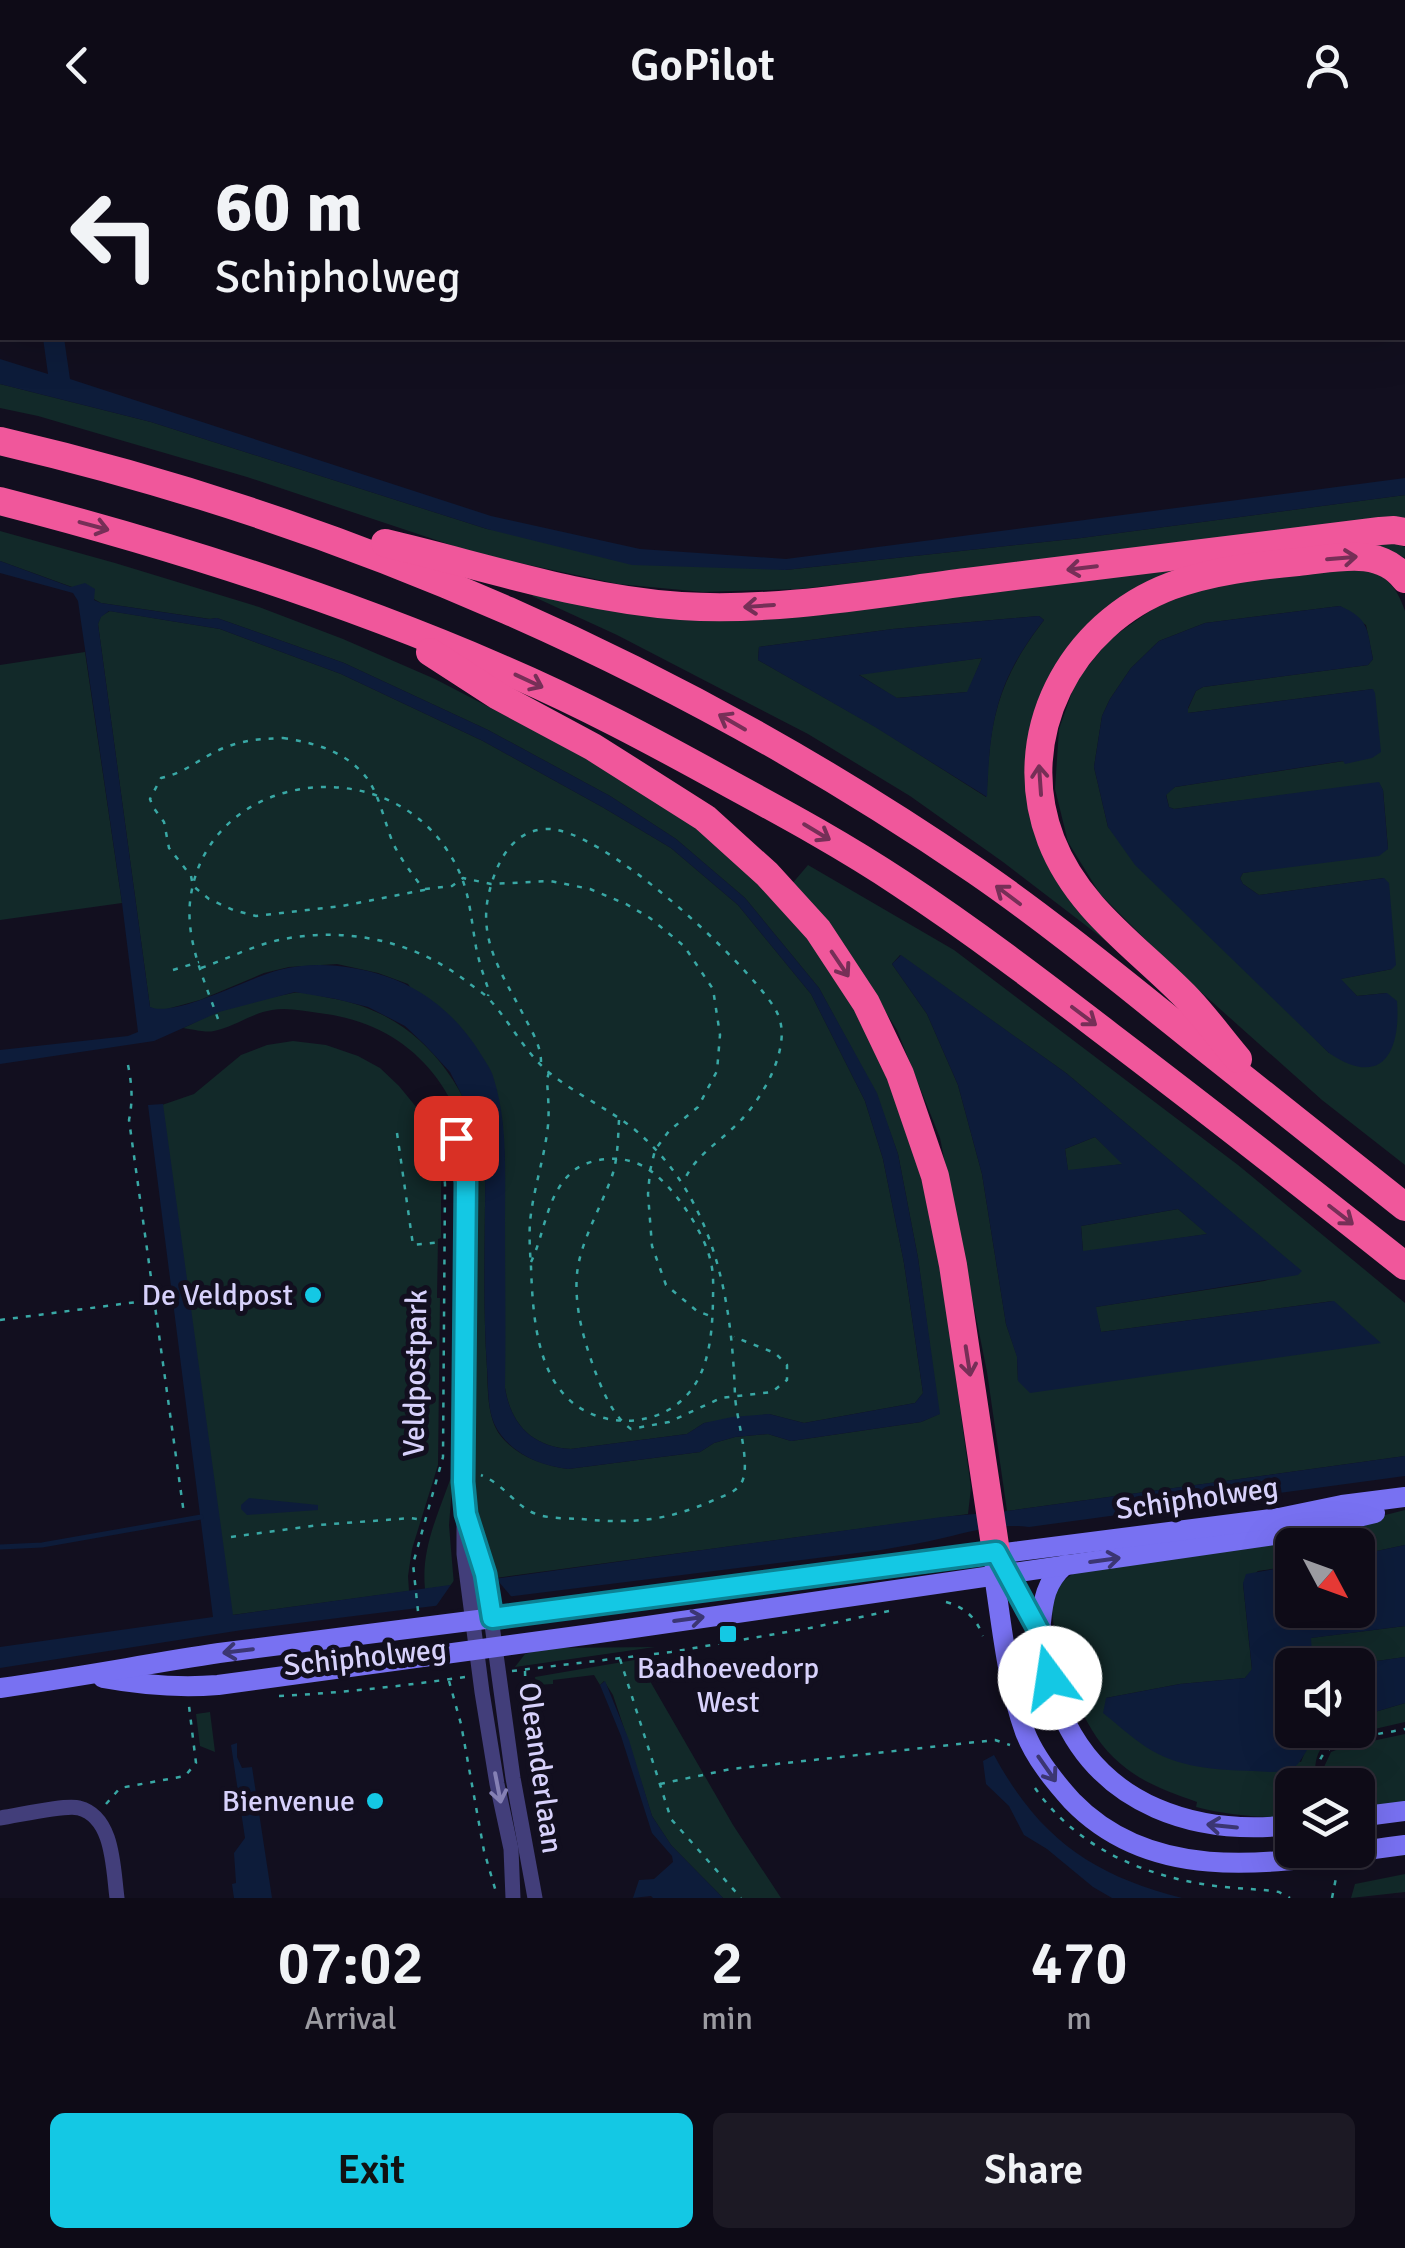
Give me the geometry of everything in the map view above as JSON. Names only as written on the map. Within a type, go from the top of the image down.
[{"type":"highway","points":[[0,441],[174,486],[408,567],[558,633],[700,704],[828,777],[979,873],[1114,974],[1405,1207]]},
{"type":"highway","points":[[0,500],[240,569],[374,616],[502,668],[632,730],[811,828],[991,945],[1405,1266]]},
{"type":"highway","points":[[272,517],[556,588],[656,604],[705,607],[827,600],[1380,531],[1405,532]]},
{"type":"highway","points":[[1277,1106],[1188,1000],[1104,921],[1069,876],[1044,814],[1038,773],[1044,729],[1066,671],[1079,652],[1122,612],[1172,586],[1206,575],[1272,564],[1364,556],[1390,565],[1405,579]]},
{"type":"highway","points":[[374,616],[498,696],[593,747],[705,818],[767,874],[818,930],[866,1003],[900,1074],[935,1176],[953,1265],[998,1561]]},
{"type":"main road","name":"Schipholweg","points":[[91,1676],[133,1684],[186,1687],[592,1634],[1067,1546],[1405,1497]]},
{"type":"main road","name":"Schipholweg","points":[[0,1688],[482,1613],[998,1561],[1065,1565],[1295,1532],[1405,1505]]},
{"type":"main road","points":[[998,1561],[1040,1633],[1055,1696],[1068,1726],[1093,1762],[1124,1790],[1155,1807],[1206,1825],[1275,1827]]},
{"type":"main road","points":[[998,1561],[1011,1678],[1026,1734],[1057,1784],[1098,1823],[1146,1848],[1184,1860],[1220,1864],[1271,1862],[1405,1845]]},
{"type":"main road","points":[[1040,1633],[1046,1589],[1065,1565]]},
{"type":"main road","points":[[1375,1815],[1405,1811]]},
{"type":"street","name":"Veldpostpark","points":[[450,1119],[466,1182],[464,1554],[482,1613]]},
{"type":"street","name":"Veldpostpark","points":[[466,1514],[485,1574],[482,1613]]},
{"type":"street","points":[[482,1613],[487,1647]]},
{"type":"street","name":"Oleanderlaan","points":[[487,1647],[500,1673],[534,1898]]},
{"type":"street","name":"Oleanderlaan","points":[[487,1647],[480,1675],[511,1849],[512,1898]]},
{"type":"street","points":[[0,1818],[77,1807],[95,1816],[108,1840],[117,1898]]},
{"type":"path","points":[[424,890],[404,864],[368,779],[344,758],[316,743],[282,738],[246,740],[215,752],[181,774],[161,778],[150,798],[164,822],[168,848],[191,876],[193,886],[209,899],[256,916],[342,906],[452,886],[462,878]]},
{"type":"path","points":[[218,1019],[190,926],[193,886],[204,855],[217,836],[239,816],[266,800],[316,786],[347,787],[374,794],[408,810],[444,844],[471,904],[487,997]]},
{"type":"path","points":[[540,1064],[540,1049],[490,950],[486,918],[491,884],[506,851],[523,835],[542,829],[570,833],[620,862],[674,903],[740,966],[774,1007],[780,1022],[782,1040],[766,1083],[740,1122],[698,1158],[682,1185]]},
{"type":"path","points":[[462,878],[491,884],[550,881],[590,889],[626,904],[684,946],[713,988],[720,1036],[717,1071],[698,1107],[669,1131],[656,1150],[648,1194],[652,1246],[666,1285],[697,1311],[712,1316]]},
{"type":"path","points":[[201,968],[279,940],[312,935],[365,937],[434,960],[487,997],[549,1072],[618,1118],[656,1150],[688,1193],[706,1227],[733,1336],[744,1480],[736,1490],[684,1512],[648,1521],[603,1522],[538,1514],[523,1507],[492,1479],[470,1473]]},
{"type":"path","points":[[173,970],[199,962]]},
{"type":"path","points":[[128,1065],[132,1086],[129,1120],[184,1514]]},
{"type":"path","points":[[531,1262],[554,1197],[571,1173],[589,1163],[616,1159],[650,1171],[680,1203],[714,1264],[712,1335],[703,1369],[684,1398],[649,1418],[619,1420],[585,1412],[557,1385],[544,1358],[536,1331],[529,1254],[536,1183],[548,1129],[549,1072]]},
{"type":"path","points":[[618,1118],[612,1176],[577,1273],[582,1334],[598,1380],[619,1420],[632,1428],[669,1422],[721,1398],[772,1392],[787,1380],[786,1365],[774,1353],[733,1336]]},
{"type":"path","name":"Veldpostpark","points":[[418,1613],[412,1564],[444,1457],[445,1184],[435,1132]]},
{"type":"path","points":[[397,1133],[413,1245],[444,1242]]},
{"type":"path","points":[[680,1203],[688,1193]]},
{"type":"path","points":[[0,1320],[154,1300]]},
{"type":"path","points":[[231,1537],[337,1524],[425,1520]]},
{"type":"path","points":[[942,1601],[968,1613],[983,1636]]},
{"type":"path","points":[[500,1673],[737,1641],[898,1609]]},
{"type":"path","points":[[620,1658],[671,1818],[741,1898]]},
{"type":"path","name":"Oleanderlaan","points":[[525,1670],[540,1836]]},
{"type":"path","name":"Schipholweg","points":[[269,1696],[341,1693],[480,1675]]},
{"type":"path","points":[[448,1680],[462,1724],[484,1852],[497,1898]]},
{"type":"path","points":[[95,1816],[120,1788],[185,1776],[196,1764],[188,1700]]},
{"type":"path","points":[[1320,1768],[1321,1757],[1336,1744],[1405,1730]]},
{"type":"path","points":[[660,1784],[731,1770],[938,1746],[995,1740],[1010,1744]]},
{"type":"path","points":[[1033,1784],[1058,1815],[1117,1859],[1165,1876],[1280,1892],[1290,1898]]},
{"type":"path","points":[[1332,1898],[1336,1878]]},
{"type":"green space","points":[[0,384],[151,422],[487,529],[785,570],[1081,538],[1405,495],[1405,523],[799,589],[703,592],[618,584],[478,554],[247,477],[0,408]]},
{"type":"green space","points":[[0,531],[259,607],[435,679],[602,766],[662,802],[723,846],[824,953],[867,1018],[928,1175],[971,1488],[968,1514],[496,1578],[470,1485],[475,1180],[459,1117],[445,1091],[407,1047],[352,1020],[278,1009],[214,1031],[183,1028],[236,1006],[302,993],[360,1005],[410,1032],[430,1050],[462,1096],[485,1151],[485,1314],[488,1394],[493,1420],[500,1435],[522,1454],[568,1469],[700,1452],[735,1437],[768,1434],[791,1441],[921,1422],[939,1414],[918,1258],[898,1154],[876,1093],[819,988],[745,898],[676,839],[610,796],[488,730],[344,663],[217,618],[101,603],[72,587],[0,561]]},
{"type":"green space","points":[[1377,537],[1405,547],[1405,558],[1391,551],[1203,570],[1089,632],[1034,769],[1114,947],[910,796],[808,734],[617,635],[532,596],[536,592],[626,608]],"holes":[[[1039,616],[1044,620],[1013,668],[999,701],[991,737],[986,797],[876,727],[758,660],[759,647],[893,629]]]},
{"type":"green space","points":[[1361,563],[1389,582],[1405,611],[1405,1165],[1322,1100],[1174,968],[1100,894],[1068,842],[1055,789],[1059,729],[1076,681],[1110,639],[1157,606],[1217,584]],"holes":[[[1340,606],[1366,625],[1373,659],[1368,665],[1203,687],[1196,691],[1188,709],[1188,713],[1373,689],[1344,761],[1175,787],[1166,794],[1169,807],[1174,809],[1379,783],[1383,790],[1388,849],[1243,873],[1240,878],[1259,895],[1384,878],[1392,969],[1340,979],[1357,996],[1387,993],[1329,1053],[1108,827],[1094,767],[1102,716],[1110,699],[1131,668],[1159,641],[1205,623]]]},
{"type":"green space","points":[[110,611],[220,629],[341,674],[483,741],[604,808],[671,848],[738,905],[811,994],[865,1101],[883,1159],[904,1263],[923,1393],[915,1403],[804,1423],[769,1414],[704,1423],[687,1434],[571,1449],[546,1444],[526,1432],[512,1413],[505,1388],[502,1120],[408,984],[337,964],[289,967],[264,973],[200,1000],[167,1009],[150,1007],[98,624],[101,616]]},
{"type":"green space","points":[[85,652],[122,903],[0,920],[0,665]]},
{"type":"green space","points":[[982,658],[968,692],[896,698],[858,674]]},
{"type":"green space","points":[[808,865],[954,950],[1238,1165],[1405,1303],[1405,1456],[1007,1511],[987,1372],[940,1138],[897,1030],[841,941],[791,885]],"holes":[[[900,955],[1066,1073],[1301,1271],[1264,1281],[1095,1307],[1101,1332],[1333,1301],[1018,1381],[1017,1356],[1006,1324],[982,1174],[958,1085],[927,1014],[892,964]]]},
{"type":"green space","name":"De Veldpost","points":[[293,1041],[326,1045],[380,1068],[426,1119],[436,1147],[441,1171],[438,1465],[412,1549],[409,1591],[232,1615],[162,1105],[194,1094],[241,1055]]},
{"type":"green space","points":[[1095,1137],[1123,1164],[1068,1171],[1065,1149]]},
{"type":"green space","points":[[1178,1209],[1208,1234],[1083,1252],[1081,1226]]},
{"type":"green space","points":[[453,1476],[449,1525],[454,1585],[425,1589],[428,1547]]},
{"type":"green space","points":[[1405,1510],[1405,1545],[1375,1551],[1375,1528],[1334,1528]]},
{"type":"green space","points":[[1275,1540],[1275,1568],[1258,1571],[1243,1583],[1252,1670],[1245,1678],[1180,1684],[1106,1698],[1301,1762],[1307,1748],[1321,1748],[1315,1768],[1275,1768],[1275,1817],[1196,1807],[1197,1802],[1135,1775],[1102,1744],[1076,1698],[1053,1622],[1058,1587],[1081,1569]]},
{"type":"green space","points":[[1405,1626],[1405,1657],[1375,1661],[1375,1648],[1311,1648],[1310,1638]]},
{"type":"green space","points":[[655,1647],[515,1667],[525,1654],[548,1648]]},
{"type":"green space","points":[[640,1659],[733,1825],[781,1898],[723,1898],[671,1845],[652,1816],[613,1695],[604,1681],[600,1685],[594,1675],[536,1685],[535,1677]]},
{"type":"green space","points":[[1405,1703],[1405,1722],[1375,1729],[1375,1712]]},
{"type":"green space","points":[[210,1712],[215,1752],[200,1746],[196,1714]]},
{"type":"green space","points":[[1405,1734],[1405,1804],[1375,1808],[1375,1768],[1324,1768],[1331,1752],[1341,1748],[1375,1748],[1375,1740]]},
{"type":"green space","points":[[1405,1874],[1405,1892],[1351,1898],[1355,1884]]},
{"type":"water","points":[[43,340],[64,340],[70,379],[491,516],[640,549],[786,559],[1405,478],[1405,495],[1081,538],[785,570],[632,565],[487,529],[151,422],[0,384],[0,359],[48,374]]},
{"type":"water","points":[[0,561],[71,587],[85,583],[95,589],[94,600],[101,603],[217,618],[344,663],[488,730],[610,796],[676,839],[745,898],[819,988],[877,1093],[898,1154],[918,1258],[940,1414],[921,1422],[791,1441],[768,1434],[735,1437],[700,1452],[568,1469],[540,1462],[507,1442],[496,1428],[491,1412],[485,1314],[485,1151],[476,1123],[450,1072],[405,1026],[368,1007],[295,992],[219,1012],[154,1041],[0,1064],[0,1050],[138,1032],[78,601],[73,593],[0,573]],"holes":[[[109,611],[220,629],[341,674],[483,741],[671,848],[738,905],[811,994],[865,1101],[883,1159],[904,1263],[923,1393],[915,1403],[804,1423],[769,1414],[732,1417],[704,1423],[687,1434],[571,1449],[546,1444],[526,1432],[512,1413],[505,1388],[505,1166],[501,1111],[491,1071],[463,1029],[415,989],[372,972],[332,966],[279,970],[177,1007],[150,1007],[98,624]]]},
{"type":"water","points":[[1340,606],[1365,626],[1373,659],[1368,665],[1203,687],[1196,691],[1188,713],[1373,689],[1381,752],[1345,764],[1343,761],[1175,787],[1166,795],[1169,807],[1174,809],[1379,782],[1388,849],[1379,856],[1243,873],[1240,878],[1259,895],[1384,878],[1389,883],[1396,965],[1341,979],[1357,996],[1387,993],[1397,1001],[1396,1036],[1391,1049],[1375,1066],[1363,1067],[1329,1053],[1135,865],[1108,827],[1094,767],[1102,716],[1110,699],[1131,668],[1159,641],[1205,623]]},
{"type":"water","points":[[1039,616],[1044,620],[1015,663],[999,703],[990,746],[987,797],[758,660],[759,647],[893,629]],"holes":[[[982,658],[967,692],[897,698],[859,675]]]},
{"type":"water","points":[[901,955],[1066,1073],[1302,1271],[1298,1275],[1096,1307],[1101,1332],[1334,1301],[1381,1343],[1030,1393],[1018,1381],[1017,1357],[1006,1324],[982,1174],[958,1085],[927,1014],[892,964]],"holes":[[[1095,1137],[1122,1164],[1068,1170],[1065,1149]],[[1178,1209],[1207,1234],[1083,1251],[1081,1226]]]},
{"type":"water","points":[[163,1104],[233,1615],[1405,1456],[1405,1476],[1029,1527],[996,1527],[881,1550],[242,1630],[0,1668],[0,1647],[213,1617],[148,1105]]},
{"type":"water","points":[[249,1498],[318,1505],[318,1510],[247,1515],[241,1505]]},
{"type":"water","points":[[1405,1545],[1405,1626],[1311,1638],[1312,1648],[1275,1648],[1275,1748],[1308,1748],[1293,1768],[1239,1771],[1184,1764],[1146,1747],[1103,1713],[1106,1698],[1180,1684],[1245,1678],[1252,1669],[1243,1583],[1246,1574],[1275,1569],[1275,1628],[1375,1628],[1375,1551]]},
{"type":"water","points":[[1405,1657],[1405,1703],[1375,1712],[1375,1661]]},
{"type":"water","points":[[605,1681],[629,1740],[652,1816],[671,1845],[723,1898],[633,1898],[639,1880],[654,1879],[673,1862],[652,1833],[600,1685]]},
{"type":"water","points":[[237,1743],[242,1768],[252,1767],[272,1898],[234,1898],[234,1853],[245,1838],[231,1745]]},
{"type":"water","points":[[994,1755],[1030,1809],[1071,1849],[1121,1878],[1182,1898],[1112,1898],[1024,1835],[1009,1806],[986,1784],[983,1761]]},
{"type":"pier","points":[[492,1574],[516,1602],[432,1612],[455,1579]]},
{"type":"waterway","points":[[0,1547],[42,1545],[201,1517]]},
{"type":"place","name":"De Veldpost","points":[[313,1295]]},
{"type":"place","name":"Badhoevedorp West","points":[[728,1634]]},
{"type":"place","name":"Bienvenue","points":[[375,1801]]},
{"type":"route","points":[[456,1138],[466,1182],[463,1482],[466,1514],[485,1574],[492,1618],[996,1552],[1040,1633],[1050,1678]]}]
